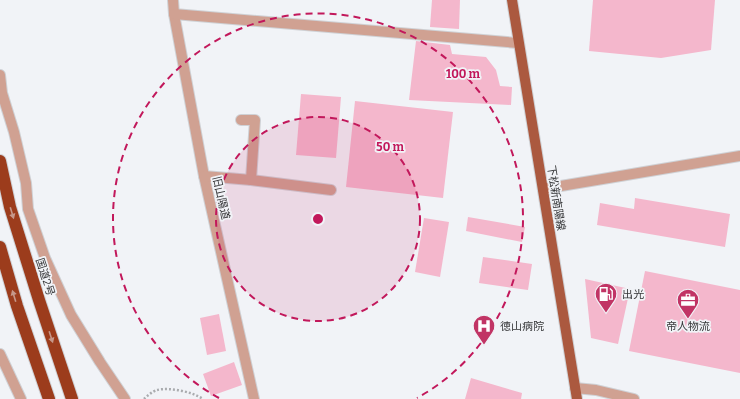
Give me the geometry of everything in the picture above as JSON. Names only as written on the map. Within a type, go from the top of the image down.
[{"type":"highway","name":"国道2号","points":[[0,161],[10,207],[72,399]]},
{"type":"highway","points":[[0,247],[17,306],[49,399]]},
{"type":"main road","name":"下松新南陽線","points":[[512,0],[577,399]]},
{"type":"street","name":"旧山陽道","points":[[173,0],[174,14],[204,176],[254,399]]},
{"type":"street","points":[[174,14],[518,43]]},
{"type":"street","points":[[0,75],[1,93],[14,132],[26,183],[28,209],[45,258],[71,315],[125,399]]},
{"type":"street","points":[[241,120],[255,120],[251,180]]},
{"type":"street","points":[[543,189],[740,156]]},
{"type":"street","points":[[204,176],[331,190]]},
{"type":"street","points":[[0,354],[21,399]]},
{"type":"street","points":[[575,388],[596,390],[634,399]]},
{"type":"path","points":[[144,399],[156,390],[177,390],[204,399]]},
{"type":"building","points":[[432,0],[460,0],[459,29],[430,27]]},
{"type":"building","points":[[593,0],[715,0],[711,50],[661,58],[589,51]]},
{"type":"building","points":[[416,41],[450,45],[452,54],[486,57],[496,70],[500,86],[512,87],[511,105],[409,100]]},
{"type":"building","points":[[301,94],[341,97],[336,158],[296,155]]},
{"type":"building","points":[[355,101],[453,112],[443,198],[346,187]]},
{"type":"building","points":[[635,198],[730,214],[725,247],[597,225],[600,203],[634,209]]},
{"type":"building","points":[[468,217],[525,227],[522,242],[466,231]]},
{"type":"building","points":[[424,218],[449,222],[440,277],[415,272]]},
{"type":"building","points":[[483,257],[532,264],[528,290],[479,283]]},
{"type":"building","name":"帝人物流","points":[[645,271],[740,290],[740,373],[629,351]]},
{"type":"building","name":"出光","points":[[585,279],[630,289],[618,344],[591,338]]},
{"type":"building","points":[[219,314],[226,351],[207,355],[200,318]]},
{"type":"building","points":[[234,362],[242,385],[211,396],[203,374]]},
{"type":"building","points":[[471,378],[522,393],[521,399],[465,399]]},
{"type":"place","name":"出光","points":[[606,314]]},
{"type":"place","name":"帝人物流","points":[[688,320]]},
{"type":"place","name":"徳山病院","points":[[484,346]]}]
